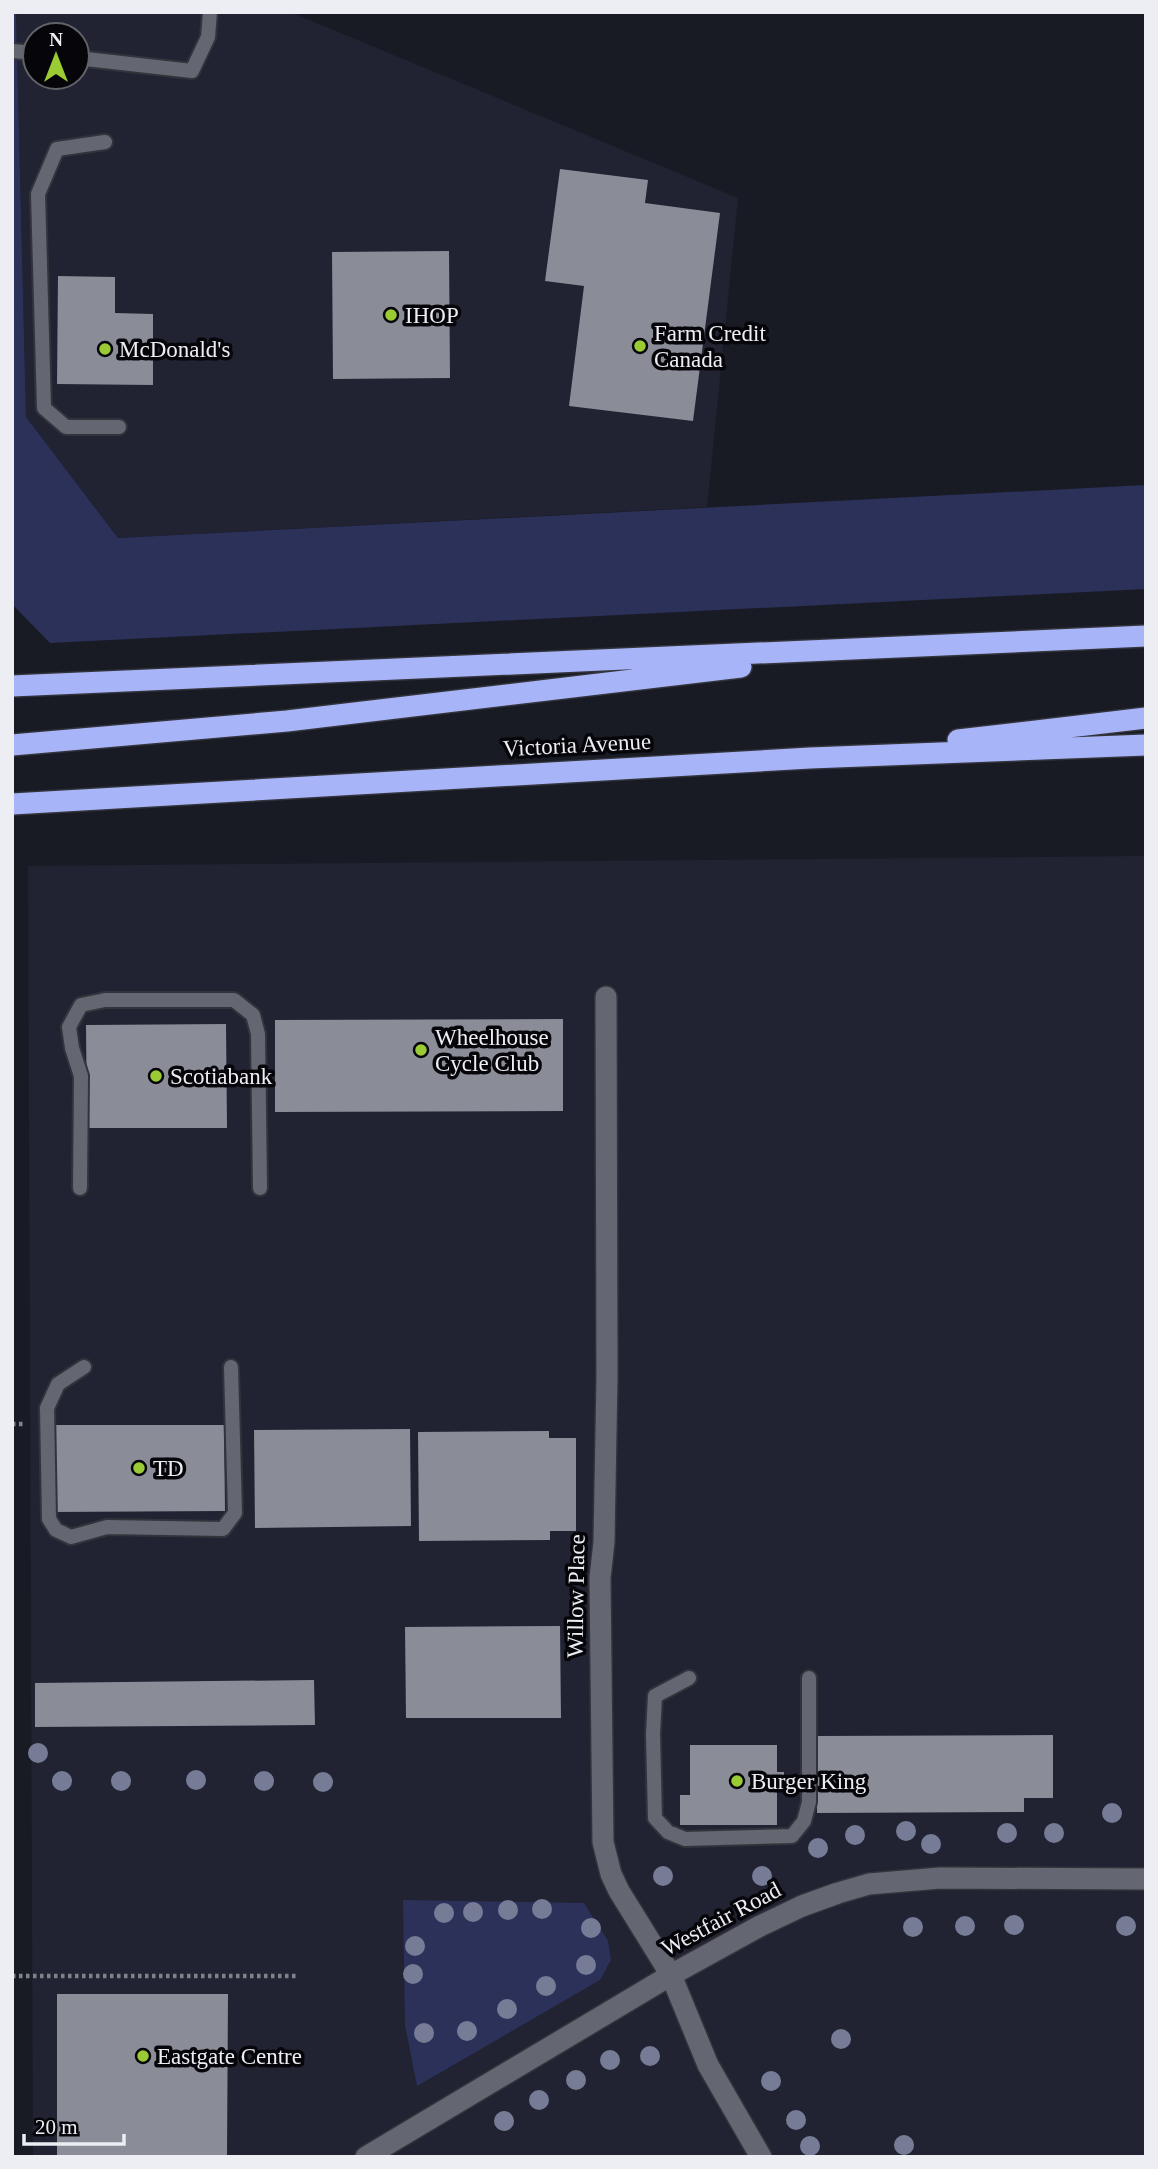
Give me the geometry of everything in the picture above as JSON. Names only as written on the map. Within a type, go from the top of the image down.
[{"type":"highway","points":[[12,686],[1146,636]]},
{"type":"highway","points":[[12,745],[286,721],[910,647]]},
{"type":"highway","points":[[810,758],[1146,718]]},
{"type":"highway","name":"Victoria Avenue","points":[[12,804],[810,758],[1146,745]]},
{"type":"street","name":"Willow Place","points":[[606,997],[607,1377],[604,1542],[600,1578],[603,1842],[611,1874],[671,1975],[708,2064],[761,2157]]},
{"type":"street","name":"Westfair Road","points":[[366,2157],[671,1975],[781,1916],[814,1902],[869,1884],[940,1878],[1146,1879]]},
{"type":"lane","points":[[91,60],[192,71],[208,37],[210,12]]},
{"type":"lane","points":[[105,142],[57,149],[38,194],[44,408],[66,427],[119,427]]},
{"type":"lane","points":[[80,1188],[81,1076],[69,1027],[81,1005],[105,1000],[234,1000],[253,1015],[258,1034],[260,1188]]},
{"type":"lane","points":[[84,1367],[58,1384],[47,1408],[49,1519],[56,1530],[71,1537],[107,1527],[223,1529],[235,1513],[230,1367]]},
{"type":"lane","points":[[689,1678],[655,1696],[653,1734],[655,1818],[667,1832],[685,1839],[792,1836],[804,1821],[809,1802],[809,1678]]},
{"type":"path","points":[[12,1976],[299,1976]]},
{"type":"shaded area","points":[[12,12],[16,12],[26,417],[118,538],[1146,485],[1146,589],[50,643],[12,604]]},
{"type":"shaded area","points":[[16,12],[290,12],[738,198],[707,507],[118,538],[26,417]]},
{"type":"shaded area","points":[[1146,856],[1146,2157],[33,2157],[28,866]]},
{"type":"shaded area","points":[[403,1900],[584,1903],[608,1941],[611,1960],[600,1980],[417,2086],[405,2025]]},
{"type":"building","name":"Farm Credit Canada","points":[[560,169],[648,180],[645,203],[720,213],[693,421],[569,406],[584,286],[545,281]]},
{"type":"building","name":"IHOP","points":[[449,251],[450,378],[333,379],[332,252]]},
{"type":"building","name":"McDonald's","points":[[58,276],[115,277],[115,313],[153,314],[153,385],[57,384]]},
{"type":"building","points":[[563,1019],[563,1111],[275,1112],[275,1020]]},
{"type":"building","name":"Scotiabank","points":[[226,1024],[227,1128],[87,1128],[86,1025]]},
{"type":"building","name":"TD","points":[[53,1425],[224,1425],[225,1511],[53,1512]]},
{"type":"building","points":[[410,1429],[411,1526],[255,1528],[254,1430]]},
{"type":"building","points":[[549,1431],[549,1438],[576,1438],[576,1531],[550,1531],[550,1540],[419,1541],[418,1432]]},
{"type":"building","points":[[560,1626],[561,1718],[406,1718],[405,1627]]},
{"type":"building","points":[[314,1680],[315,1725],[35,1727],[35,1683]]},
{"type":"building","points":[[1053,1735],[1053,1798],[1024,1798],[1024,1812],[817,1813],[817,1736]]},
{"type":"building","name":"Burger King","points":[[690,1745],[777,1745],[777,1772],[784,1772],[784,1791],[777,1791],[777,1825],[680,1825],[680,1795],[690,1795]]},
{"type":"building","name":"Eastgate Centre","points":[[57,1994],[228,1994],[227,2157],[57,2157]]},
{"type":"place","name":"IHOP","points":[[391,315]]},
{"type":"place","name":"Farm Credit Canada","points":[[640,346]]},
{"type":"place","name":"McDonald's","points":[[105,349]]},
{"type":"place","name":"Wheelhouse Cycle Club","points":[[421,1050]]},
{"type":"place","name":"Scotiabank","points":[[156,1076]]},
{"type":"place","name":"TD","points":[[139,1468]]},
{"type":"place","name":"Burger King","points":[[737,1781]]},
{"type":"place","name":"Eastgate Centre","points":[[143,2056]]}]
